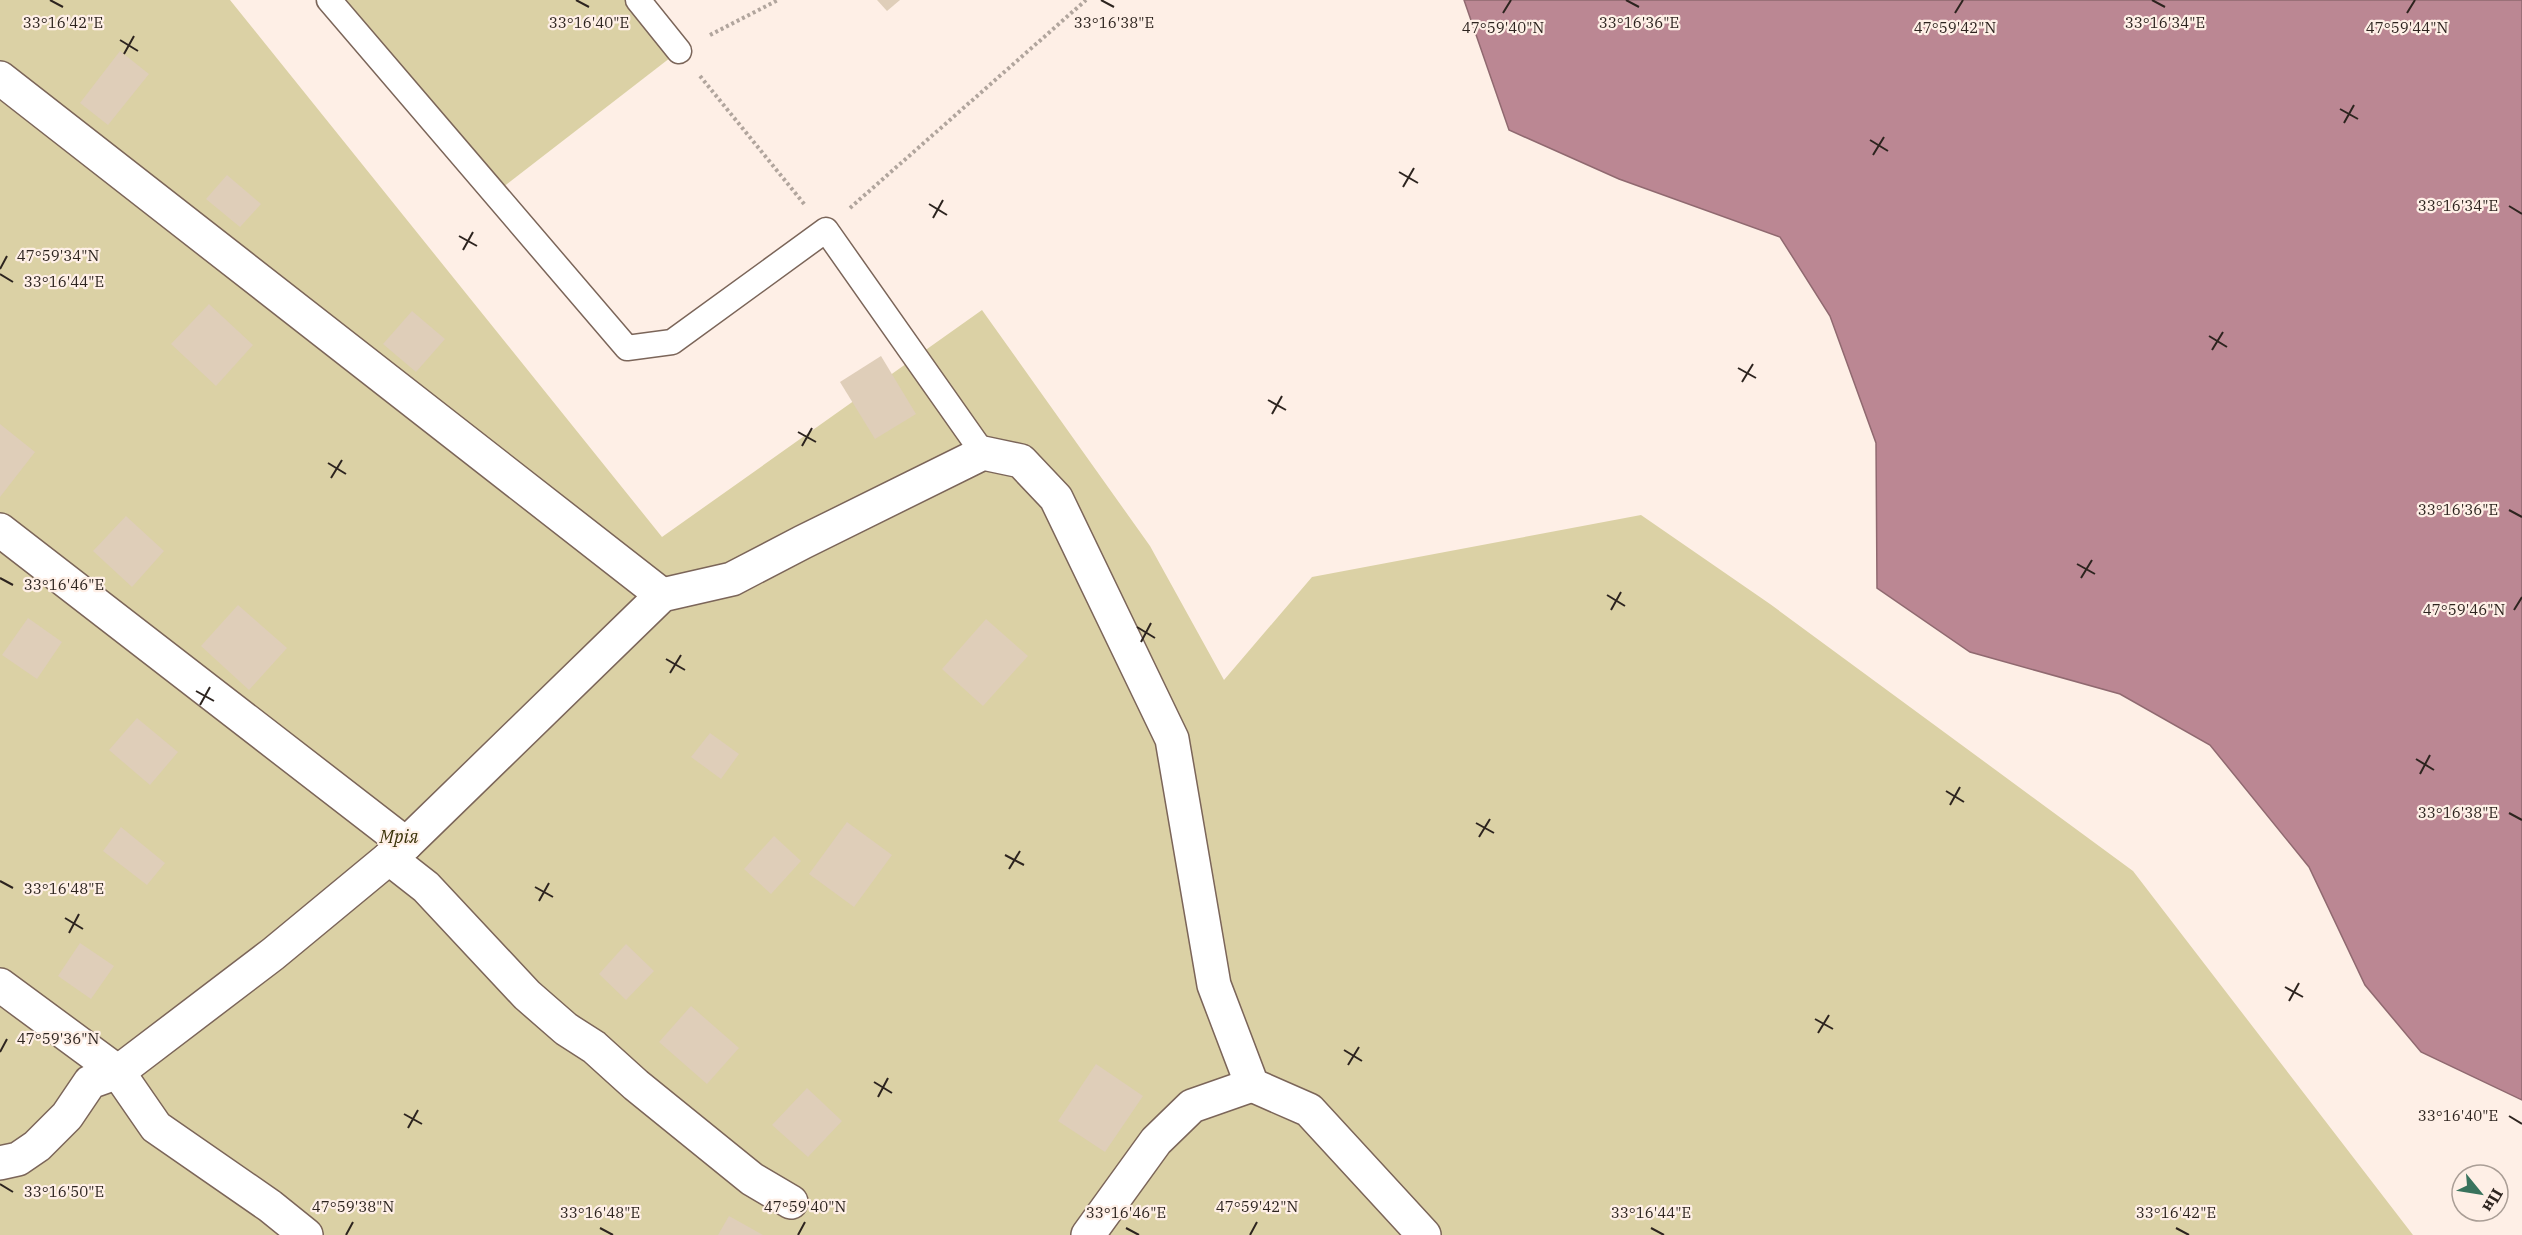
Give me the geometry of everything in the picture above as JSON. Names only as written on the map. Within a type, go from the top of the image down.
[{"type":"street","points":[[0,78],[662,595]]},
{"type":"street","points":[[0,1163],[18,1159],[37,1146],[67,1116],[90,1083],[117,1072],[273,954],[397,851],[662,595],[732,579],[983,453],[1021,461],[1056,498],[1172,739],[1215,985],[1252,1084]]},
{"type":"street","points":[[0,530],[397,851],[426,887],[527,995],[566,1029],[594,1047],[645,1093],[752,1179],[791,1202]]},
{"type":"street","points":[[0,985],[117,1072],[156,1127],[270,1206],[306,1235]]},
{"type":"street","points":[[1088,1235],[1156,1141],[1192,1106],[1252,1084],[1309,1110],[1424,1235]]},
{"type":"lane","points":[[329,0],[627,348],[672,342],[826,230],[983,453]]},
{"type":"lane","points":[[638,0],[679,51]]},
{"type":"path","points":[[778,0],[679,51],[826,230],[1086,0]]},
{"type":"green space","name":"Мрія","points":[[0,0],[230,0],[662,537],[982,310],[1150,546],[1224,680],[1312,577],[1641,515],[1770,604],[2133,871],[2413,1235],[0,1235]]},
{"type":"green space","points":[[329,0],[638,0],[679,51],[494,194]]},
{"type":"shaded area","points":[[1464,0],[2522,0],[2522,1100],[2421,1052],[2365,985],[2309,867],[2210,745],[2120,694],[1970,652],[1877,588],[1876,443],[1830,316],[1780,237],[1619,179],[1509,130]]},
{"type":"building","points":[[877,0],[900,0],[887,11]]},
{"type":"building","points":[[120,51],[149,74],[108,125],[80,103]]},
{"type":"building","points":[[227,175],[261,204],[240,227],[206,199]]},
{"type":"building","points":[[209,304],[253,345],[216,386],[171,344]]},
{"type":"building","points":[[412,311],[445,339],[416,372],[383,344]]},
{"type":"building","points":[[881,356],[916,414],[875,439],[840,382]]},
{"type":"building","points":[[0,424],[35,452],[0,497]]},
{"type":"building","points":[[126,516],[164,551],[132,587],[93,551]]},
{"type":"building","points":[[238,605],[287,648],[249,690],[201,646]]},
{"type":"building","points":[[28,618],[62,642],[37,679],[2,655]]},
{"type":"building","points":[[986,619],[1028,656],[983,706],[942,669]]},
{"type":"building","points":[[137,718],[178,752],[150,785],[109,750]]},
{"type":"building","points":[[710,733],[739,754],[721,779],[691,757]]},
{"type":"building","points":[[847,822],[892,855],[854,907],[809,874]]},
{"type":"building","points":[[121,827],[165,863],[147,885],[103,851]]},
{"type":"building","points":[[774,836],[801,861],[771,894],[744,869]]},
{"type":"building","points":[[80,943],[114,966],[91,999],[58,976]]},
{"type":"building","points":[[626,944],[654,971],[626,1000],[599,974]]},
{"type":"building","points":[[691,1006],[739,1048],[707,1084],[659,1042]]},
{"type":"building","points":[[1096,1064],[1143,1096],[1105,1152],[1058,1121]]},
{"type":"building","points":[[807,1088],[842,1121],[808,1157],[772,1125]]},
{"type":"building","points":[[729,1216],[763,1235],[718,1235]]}]
